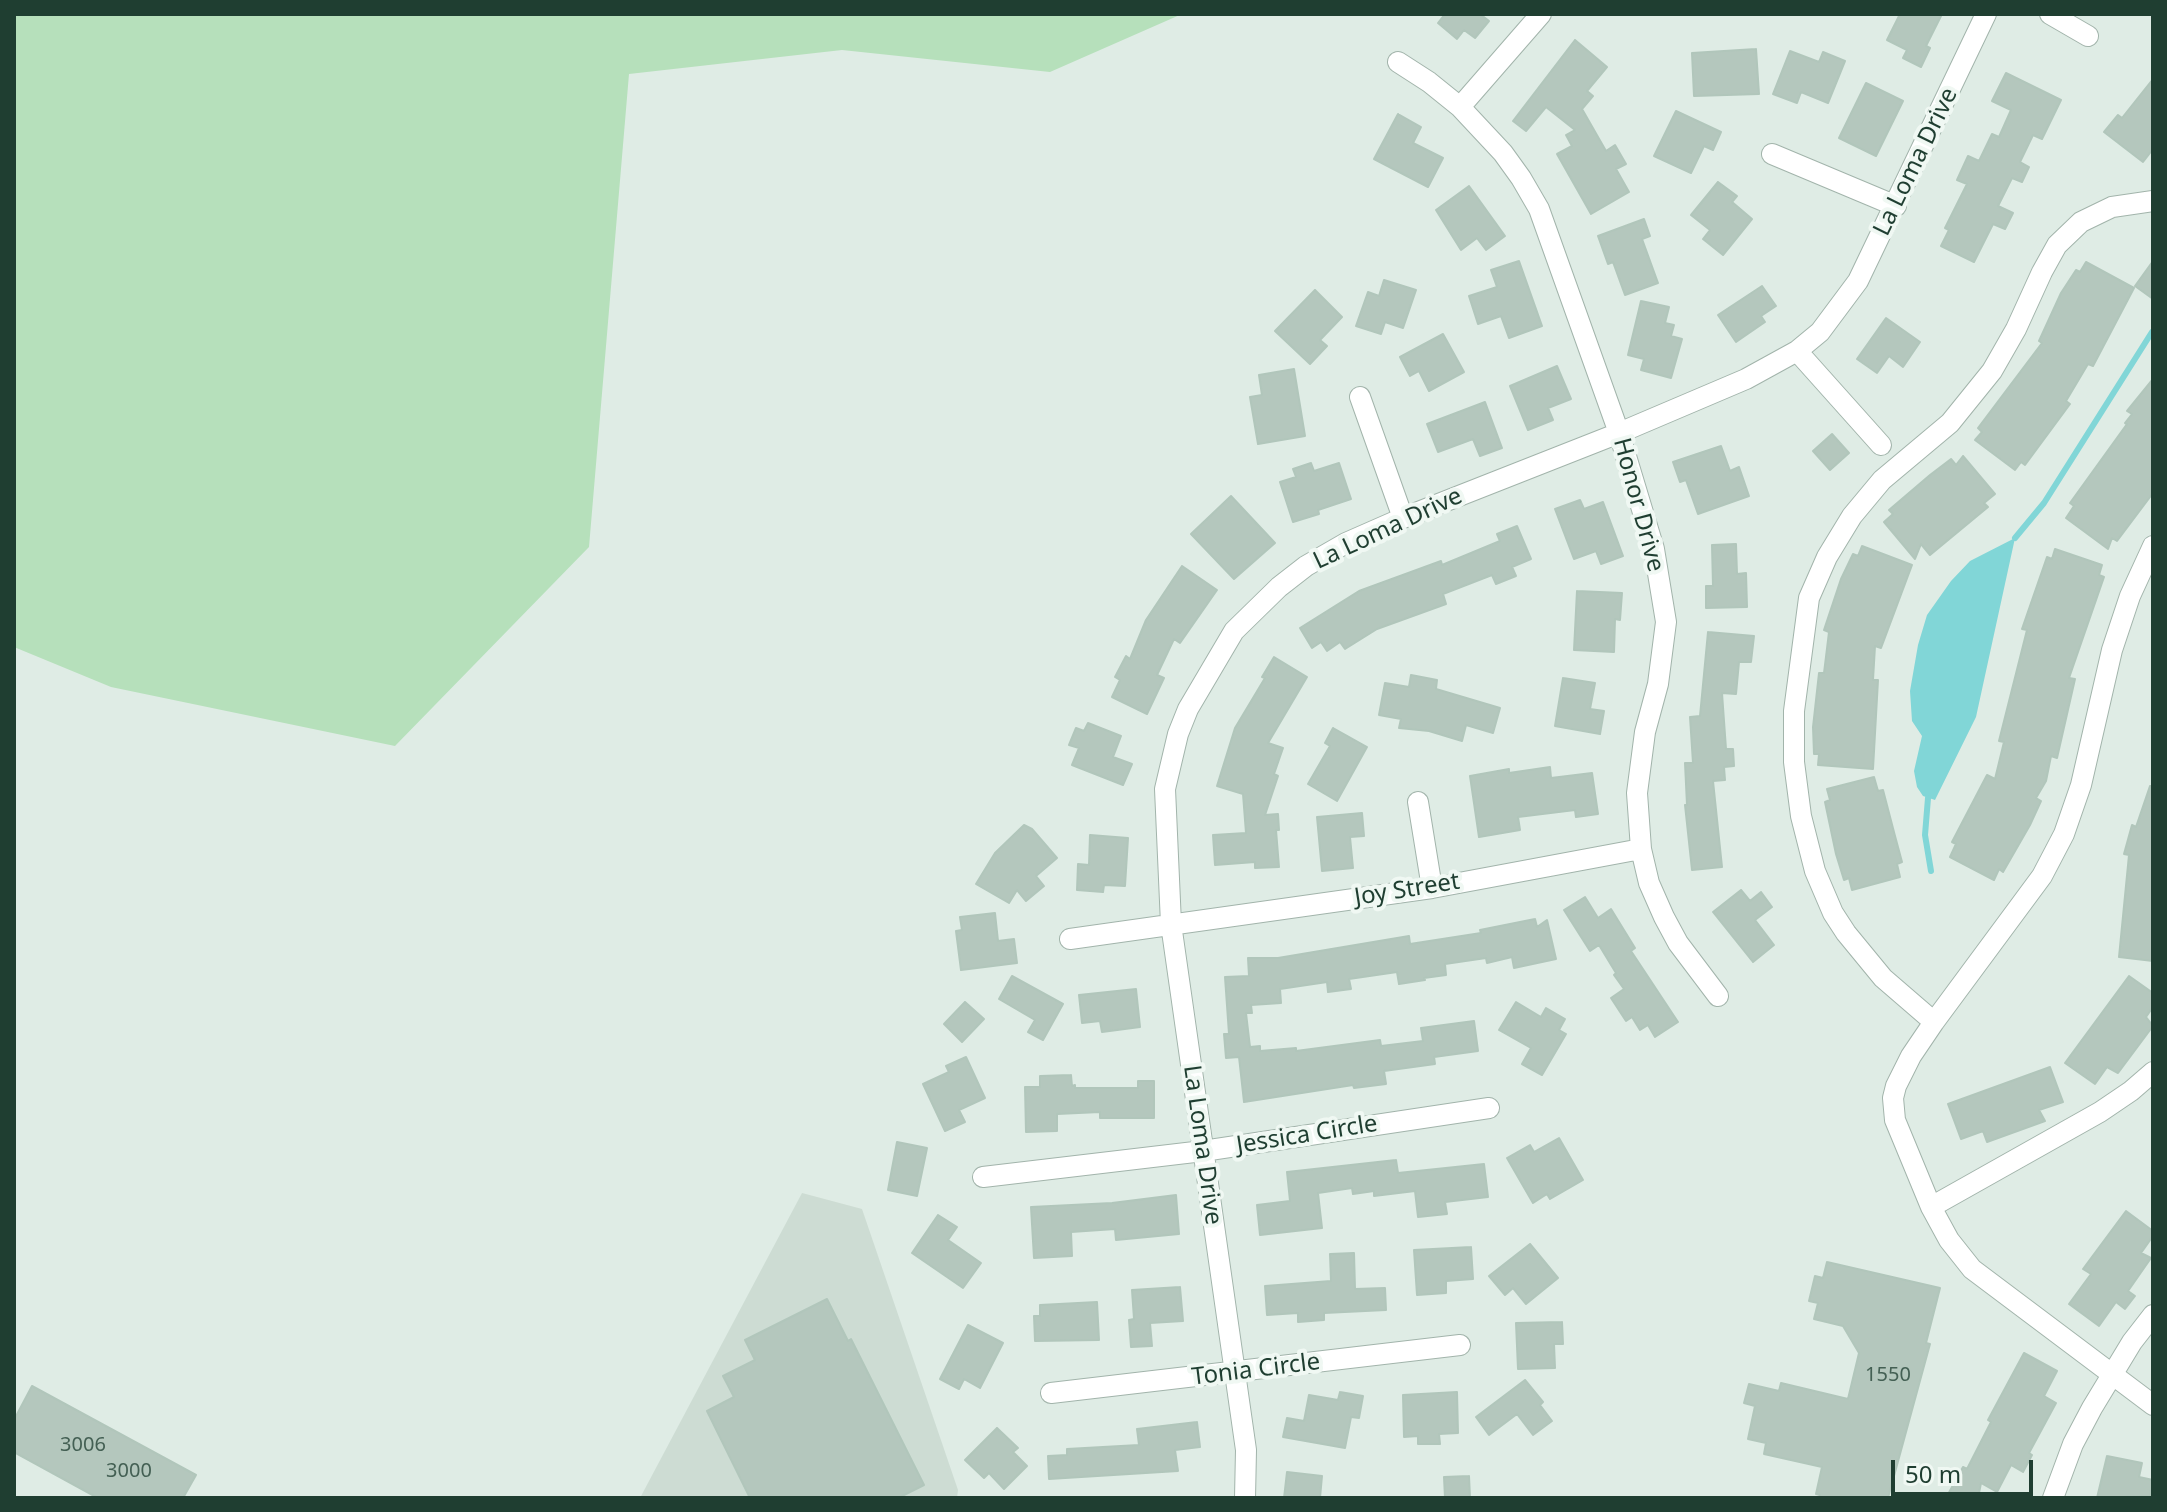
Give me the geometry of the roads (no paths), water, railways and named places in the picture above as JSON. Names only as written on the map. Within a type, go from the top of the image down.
[{"type":"street","points":[[1460,107],[1541,14]]},
{"type":"street","name":"La Loma Drive","points":[[1245,1498],[1246,1450],[1171,924],[1165,789],[1178,734],[1203,680],[1234,631],[1279,587],[1306,566],[1346,543],[1746,379],[1797,351],[1820,332],[1858,281],[1986,14]]},
{"type":"street","points":[[2050,14],[2088,36]]},
{"type":"street","name":"Honor Drive","points":[[1398,62],[1460,107],[1503,153],[1539,209],[1619,433],[1654,549],[1666,622],[1658,684],[1645,732],[1637,793],[1641,849],[1649,883],[1671,930],[1718,996]]},
{"type":"street","points":[[1772,154],[1896,206]]},
{"type":"street","points":[[1934,1022],[1883,978],[1846,933],[1827,902],[1815,871],[1801,816],[1794,762],[1794,711],[1809,598],[1821,567],[1852,516],[1882,480],[1950,423],[1992,371],[2057,245],[2081,222],[2112,207],[2153,201]]},
{"type":"street","points":[[1797,351],[1881,445]]},
{"type":"street","points":[[1360,397],[1403,518]]},
{"type":"street","points":[[2153,546],[2130,596],[2112,650],[2081,785],[2064,834],[2042,876],[1911,1056],[1893,1098],[1900,1137],[1931,1207],[1949,1240],[1972,1269],[2153,1405]]},
{"type":"street","points":[[1418,802],[1432,888]]},
{"type":"street","name":"Joy Street","points":[[1070,939],[1432,888],[1641,849]]},
{"type":"street","points":[[1931,1207],[2100,1112],[2153,1072]]},
{"type":"street","name":"Jessica Circle","points":[[983,1177],[1203,1151],[1489,1108]]},
{"type":"street","points":[[2053,1498],[2073,1444],[2110,1375],[2153,1315]]},
{"type":"street","name":"Tonia Circle","points":[[1051,1393],[1460,1345]]},
{"type":"water","points":[[2015,538],[1976,717],[1935,800],[1923,796],[1917,787],[1914,771],[1922,736],[1912,721],[1910,691],[1927,615],[1951,581],[1970,561]]},
{"type":"waterway","points":[[2015,538],[2044,503],[2152,332]]},
{"type":"waterway","points":[[1928,798],[1925,835],[1931,871]]}]
